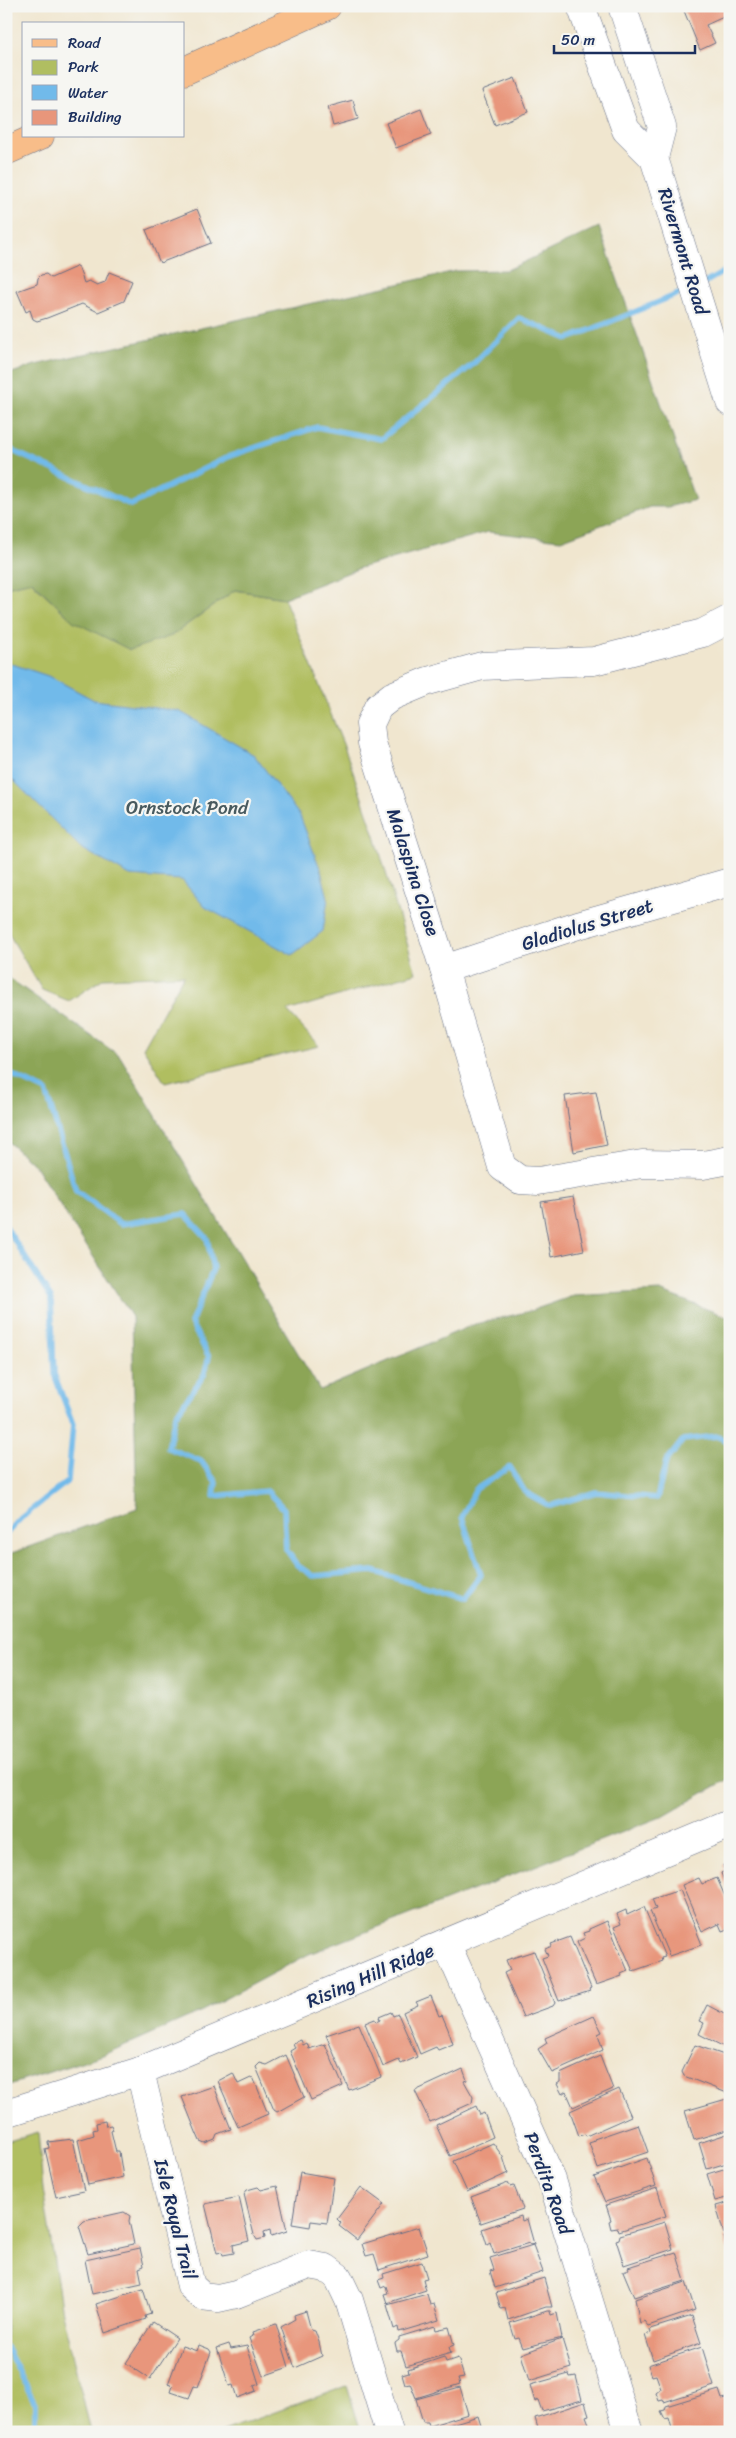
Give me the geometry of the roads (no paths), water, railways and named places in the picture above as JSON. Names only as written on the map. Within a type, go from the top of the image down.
[{"type":"main road","points":[[185,71],[327,6]]},
{"type":"main road","points":[[6,151],[35,138]]},
{"type":"street","name":"Rivermont Road","points":[[581,6],[626,130],[654,158],[669,199],[730,402]]},
{"type":"street","points":[[622,6],[662,127],[654,158]]},
{"type":"street","name":"Malaspina Close","points":[[730,620],[703,633],[594,661],[502,664],[458,671],[401,691],[378,707],[370,724],[370,734],[444,969],[502,1167],[520,1180],[538,1181],[642,1164],[703,1165],[730,1160]]},
{"type":"street","name":"Gladiolus Street","points":[[444,969],[578,925],[730,882]]},
{"type":"street","name":"Rising Hill Ridge","points":[[6,2113],[140,2071],[730,1824]]},
{"type":"street","name":"Perdita Road","points":[[446,1943],[552,2180],[629,2432]]},
{"type":"street","name":"Isle Royal Trail","points":[[140,2071],[191,2286],[202,2296],[218,2298],[236,2294],[309,2265],[326,2268],[338,2278],[349,2300],[389,2432]]},
{"type":"water","points":[[6,662],[51,677],[94,700],[179,711],[254,755],[300,816],[321,871],[328,898],[323,931],[292,955],[205,907],[182,880],[130,876],[81,848],[6,773]]},
{"type":"waterway","points":[[701,285],[730,268]]},
{"type":"waterway","points":[[6,446],[15,452],[131,505],[230,456],[317,427],[381,439],[473,364],[519,318],[568,339],[688,290]]},
{"type":"waterway","points":[[6,1072],[46,1091],[76,1191],[121,1224],[185,1214],[207,1238],[213,1269],[191,1323],[209,1357],[204,1375],[175,1416],[168,1448],[201,1461],[216,1482],[214,1496],[267,1491],[284,1509],[286,1549],[297,1565],[313,1576],[373,1571],[463,1599],[481,1575],[462,1517],[476,1489],[510,1467],[525,1492],[550,1506],[596,1492],[657,1498],[666,1462],[683,1440],[716,1436],[730,1442]]},
{"type":"waterway","points":[[6,1227],[51,1298],[54,1374],[73,1424],[68,1481],[21,1518],[6,1534]]},
{"type":"waterway","points":[[6,2347],[35,2403],[35,2432]]},
{"type":"park label","name":"Ornstock Pond","points":[[187,807]]}]
